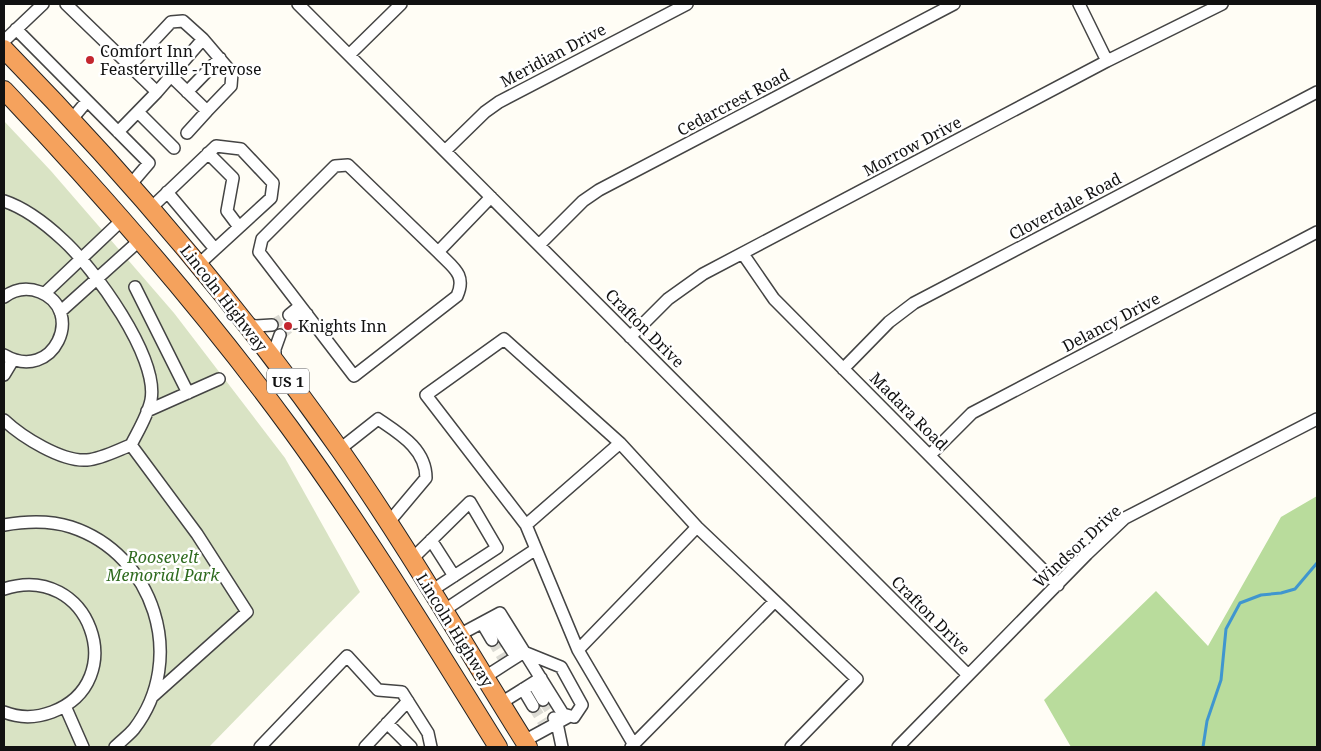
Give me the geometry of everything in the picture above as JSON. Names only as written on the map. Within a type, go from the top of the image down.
[{"type":"highway","name":"Lincoln Highway","points":[[4,49],[72,119],[152,207],[246,324],[340,449],[389,522],[526,744]]},
{"type":"highway","name":"Lincoln Highway","points":[[4,90],[140,240],[232,351],[325,476],[390,573],[498,747]]},
{"type":"street","points":[[4,41],[43,4]]},
{"type":"street","points":[[66,4],[157,92]]},
{"type":"street","name":"Crafton Drive","points":[[298,4],[968,675]]},
{"type":"street","points":[[349,55],[401,4]]},
{"type":"street","name":"Meridian Drive","points":[[445,151],[485,112],[499,102],[687,4]]},
{"type":"street","name":"Cedarcrest Road","points":[[539,245],[583,201],[599,190],[954,4]]},
{"type":"street","points":[[1078,4],[1107,62]]},
{"type":"street","name":"Morrow Drive","points":[[630,337],[679,290],[703,274],[1220,4]]},
{"type":"street","points":[[130,66],[170,22],[183,21],[204,39],[232,73],[231,86],[187,133]]},
{"type":"street","points":[[16,29],[149,163],[131,184]]},
{"type":"street","points":[[118,132],[204,39]]},
{"type":"street","points":[[187,92],[220,58]]},
{"type":"street","points":[[171,76],[207,111]]},
{"type":"street","name":"Cloverdale Road","points":[[843,369],[888,322],[914,303],[1317,92]]},
{"type":"street","points":[[72,119],[87,101]]},
{"type":"street","points":[[138,112],[174,148]]},
{"type":"street","points":[[152,207],[216,146],[241,149],[273,183],[271,198],[199,264]]},
{"type":"street","points":[[208,153],[233,178],[227,211],[239,227]]},
{"type":"street","points":[[348,165],[438,252],[460,275],[462,286],[457,296],[354,376],[259,252],[262,239],[335,166],[348,165]]},
{"type":"street","points":[[167,192],[216,248]]},
{"type":"street","points":[[438,252],[490,197]]},
{"type":"street","points":[[4,420],[44,448],[67,458],[88,460],[131,445],[151,399],[149,372],[134,337],[107,291],[64,240],[18,205],[5,200]]},
{"type":"street","points":[[44,294],[122,220]]},
{"type":"street","name":"Delancy Drive","points":[[930,455],[972,413],[1317,232]]},
{"type":"street","points":[[60,312],[140,240]]},
{"type":"street","name":"Madara Road","points":[[743,254],[774,299],[1058,586]]},
{"type":"street","points":[[135,287],[188,393]]},
{"type":"street","points":[[4,297],[22,289],[44,294],[56,305],[60,312],[62,333],[52,352],[34,362],[8,358],[4,375]]},
{"type":"street","points":[[292,319],[303,310]]},
{"type":"street","points":[[246,324],[256,326],[272,325]]},
{"type":"street","points":[[275,363],[280,335]]},
{"type":"street","points":[[774,602],[633,746],[578,650],[526,525],[426,395],[504,339],[620,443],[697,527],[857,679],[791,747]]},
{"type":"street","points":[[147,411],[219,379]]},
{"type":"street","points":[[340,449],[378,419],[412,444],[426,466],[426,478],[389,522]]},
{"type":"street","name":"Windsor Drive","points":[[898,747],[1058,586],[1087,554],[1126,518],[1317,419]]},
{"type":"street","points":[[526,525],[620,443]]},
{"type":"street","points":[[131,445],[197,534],[247,612],[152,697]]},
{"type":"street","points":[[411,560],[470,502],[497,548],[431,591]]},
{"type":"street","points":[[4,525],[26,521],[53,523],[72,528],[101,541],[114,550],[133,570],[148,593],[157,619],[161,646],[159,672],[152,697],[134,729],[115,747]]},
{"type":"street","points":[[578,650],[697,527]]},
{"type":"street","points":[[431,540],[454,576]]},
{"type":"street","points":[[443,611],[536,549]]},
{"type":"street","points":[[4,589],[32,584],[48,587],[63,593],[75,603],[85,616],[92,631],[95,646],[94,663],[89,678],[81,692],[65,706],[43,716],[24,717],[4,712]]},
{"type":"street","points":[[459,636],[487,620]]},
{"type":"street","points":[[487,620],[492,640]]},
{"type":"street","points":[[487,620],[512,658],[561,718],[562,747]]},
{"type":"street","points":[[260,747],[347,656],[378,690],[402,692],[428,733],[431,747]]},
{"type":"street","points":[[485,677],[512,658],[561,667],[582,705],[574,717],[561,718],[545,726],[526,744]]},
{"type":"street","points":[[532,683],[538,703]]},
{"type":"street","points":[[500,703],[532,683]]},
{"type":"street","points":[[365,747],[408,701]]},
{"type":"street","points":[[65,706],[84,747]]},
{"type":"street","points":[[387,724],[406,746]]},
{"type":"green space","name":"Roosevelt Memorial Park","points":[[4,121],[51,171],[174,313],[285,458],[360,592],[209,747],[4,747]]},
{"type":"green space","points":[[1317,496],[1317,747],[1071,747],[1044,700],[1156,591],[1208,646],[1281,517]]},
{"type":"waterway","points":[[1203,747],[1207,721],[1221,680],[1226,629],[1240,603],[1261,595],[1281,593],[1295,589],[1317,563]]},
{"type":"tunnel","points":[[272,325],[289,315]]},
{"type":"tunnel","points":[[280,335],[295,323]]},
{"type":"tunnel","points":[[492,640],[503,658]]},
{"type":"tunnel","points":[[543,700],[554,716]]},
{"type":"tunnel","points":[[533,706],[543,722]]},
{"type":"place","name":"Comfort Inn Feasterville - Trevose","points":[[90,60]]},
{"type":"place","name":"Knights Inn","points":[[288,326]]}]
